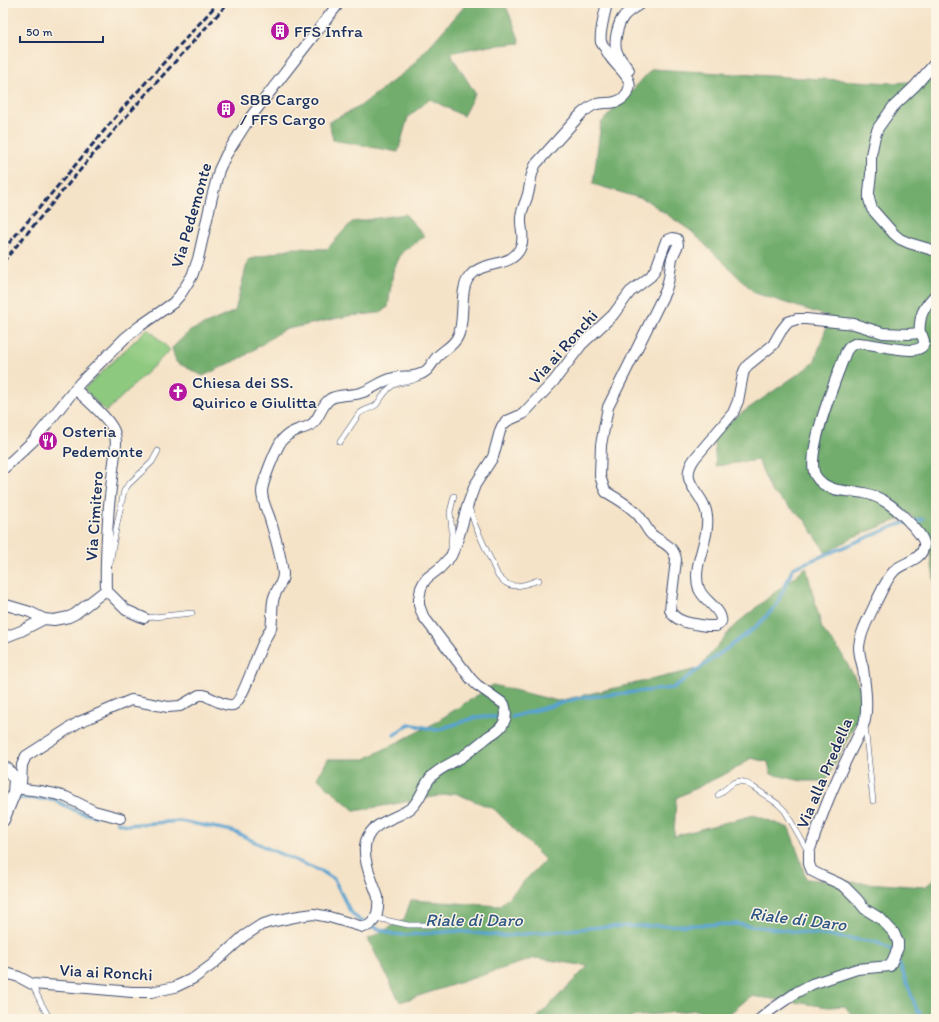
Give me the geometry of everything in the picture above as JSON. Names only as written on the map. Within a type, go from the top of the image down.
[{"type":"street","name":"Via Pedemonte","points":[[3,468],[34,440],[75,389],[125,338],[172,303],[180,295],[192,276],[198,260],[219,170],[232,144],[340,3]]},
{"type":"street","points":[[607,3],[602,25],[601,42],[611,59],[623,72],[630,85]]},
{"type":"street","points":[[13,792],[21,783],[22,765],[26,756],[79,722],[131,700],[168,707],[180,706],[196,697],[204,695],[227,705],[236,704],[248,683],[258,654],[271,628],[274,596],[282,580],[280,558],[274,532],[264,504],[262,492],[264,482],[279,444],[287,434],[313,423],[326,402],[332,398],[349,396],[366,391],[392,378],[418,375],[427,370],[437,358],[457,340],[461,330],[464,287],[467,279],[474,271],[510,259],[515,256],[519,250],[522,241],[520,223],[521,215],[528,194],[531,172],[536,164],[588,108],[598,104],[619,102],[627,94],[630,85],[633,82],[633,75],[624,64],[616,49],[616,38],[619,25],[624,15],[641,3]]},
{"type":"street","points":[[936,62],[915,86],[893,107],[878,128],[871,155],[869,199],[872,209],[900,239],[936,251]]},
{"type":"street","name":"Via ai Ronchi","points":[[3,972],[19,977],[32,984],[132,992],[162,990],[175,987],[194,978],[208,968],[244,936],[270,922],[314,914],[329,917],[358,927],[363,927],[372,922],[378,909],[378,898],[364,848],[370,833],[380,824],[413,806],[417,802],[430,777],[464,756],[502,725],[505,719],[506,707],[504,704],[471,679],[423,616],[418,599],[421,588],[424,582],[451,556],[458,542],[468,504],[475,486],[493,457],[502,426],[523,414],[554,381],[582,344],[613,315],[630,292],[651,276],[657,266],[666,241],[670,238],[675,238],[678,241],[678,245],[672,258],[666,290],[608,406],[601,444],[600,476],[606,492],[634,511],[649,532],[674,552],[676,560],[670,606],[671,614],[674,618],[707,626],[716,626],[720,624],[722,619],[703,596],[700,590],[698,569],[708,523],[707,515],[702,502],[691,486],[689,480],[689,470],[695,458],[733,413],[738,401],[743,374],[748,365],[773,344],[785,326],[792,320],[806,319],[854,324],[883,333],[920,334]]},
{"type":"street","name":"Via alla Predella","points":[[760,1019],[786,999],[812,984],[857,969],[890,966],[898,948],[898,942],[894,933],[881,919],[865,910],[856,898],[838,882],[812,871],[809,864],[809,852],[827,801],[864,721],[866,691],[859,648],[864,629],[888,579],[899,567],[916,558],[922,550],[924,542],[913,526],[900,512],[886,501],[876,496],[864,493],[835,490],[823,484],[815,475],[813,459],[814,449],[826,406],[848,348],[858,343],[903,350],[916,350],[920,348],[923,346],[924,342],[920,334],[921,316],[936,294]]},
{"type":"street","name":"Via Cimitero","points":[[75,389],[111,425],[116,436],[109,504],[105,573],[106,590]]},
{"type":"street","points":[[3,604],[30,612],[44,619],[54,620],[69,617],[75,614],[106,590],[126,610],[144,618]]},
{"type":"street","points":[[3,638],[21,631],[44,619]]},
{"type":"street","points":[[3,768],[7,769],[15,779],[13,792],[3,820]]},
{"type":"street","points":[[13,792],[40,791],[55,794],[66,797],[94,811],[120,818]]},
{"type":"lane","points":[[340,442],[362,411],[375,406],[388,389],[395,384],[416,380],[418,375]]},
{"type":"lane","points":[[105,573],[109,567],[124,491],[128,485],[152,462],[158,451]]},
{"type":"lane","points":[[451,556],[452,530],[450,512],[454,496]]},
{"type":"lane","points":[[468,504],[474,525],[501,580],[514,586],[519,586],[539,580]]},
{"type":"lane","points":[[144,618],[192,613]]},
{"type":"lane","points":[[864,721],[867,735],[873,801]]},
{"type":"lane","points":[[718,795],[733,783],[739,781],[753,787],[778,804],[785,811],[809,852]]},
{"type":"lane","points":[[372,922],[408,925],[433,925],[450,922]]},
{"type":"lane","points":[[32,984],[50,1019]]},
{"type":"green space","points":[[461,3],[506,3],[505,4],[520,43],[479,47],[450,53],[475,93],[463,116],[430,99],[408,117],[398,152],[333,140],[329,122],[359,107],[410,68],[464,7]]},
{"type":"green space","points":[[652,69],[890,83],[930,81],[936,75],[936,592],[929,544],[922,528],[911,515],[853,537],[826,553],[805,520],[771,491],[758,460],[716,466],[713,433],[814,363],[830,317],[755,293],[691,231],[646,200],[593,184],[601,123]]},
{"type":"green space","points":[[405,214],[425,236],[402,252],[393,271],[388,307],[379,313],[348,316],[283,330],[243,357],[203,376],[176,362],[172,348],[190,331],[235,311],[248,260],[292,248],[327,249],[352,222]]},
{"type":"green space","points":[[148,328],[170,350],[106,412],[84,389]]},
{"type":"green space","points":[[806,567],[822,629],[841,653],[867,700],[826,781],[802,781],[771,774],[768,762],[751,758],[737,768],[676,798],[674,836],[754,815],[789,828],[806,879],[925,887],[936,878],[936,1019],[855,1019],[845,1006],[829,1007],[751,996],[723,1019],[716,1019],[696,1010],[632,1017],[630,1019],[536,1019],[588,966],[535,958],[400,1002],[368,939],[404,920],[411,900],[500,906],[545,860],[494,809],[455,793],[355,811],[317,778],[328,759],[365,759],[433,724],[493,685],[558,701],[698,669],[735,625]]},
{"type":"waterway","points":[[512,717],[579,698],[673,688],[756,627],[776,606],[793,568],[900,524],[923,519]]},
{"type":"waterway","points":[[394,735],[409,724],[437,730],[477,717],[496,717]]},
{"type":"waterway","name":"Riale di Daro","points":[[18,798],[54,800],[78,812],[95,816]]},
{"type":"waterway","name":"Riale di Daro","points":[[117,822],[127,825],[180,821],[233,831],[269,849],[323,872],[334,879],[350,911],[359,920],[366,923]]},
{"type":"waterway","name":"Riale di Daro","points":[[371,926],[393,934],[405,935],[457,931],[503,936],[600,927],[737,924],[876,942],[890,949],[900,965],[917,1010],[925,1019]]},
{"type":"railway","points":[[3,250],[129,101],[218,3]]},
{"type":"railway","points":[[3,262],[97,150],[228,3]]},
{"type":"place","name":"FFS Infra","points":[[280,31]]},
{"type":"place","name":"SBB Cargo / FFS Cargo","points":[[226,109]]},
{"type":"place","name":"Chiesa dei SS. Quirico e Giulitta","points":[[178,392]]},
{"type":"place","name":"Osteria Pedemonte","points":[[48,441]]}]
